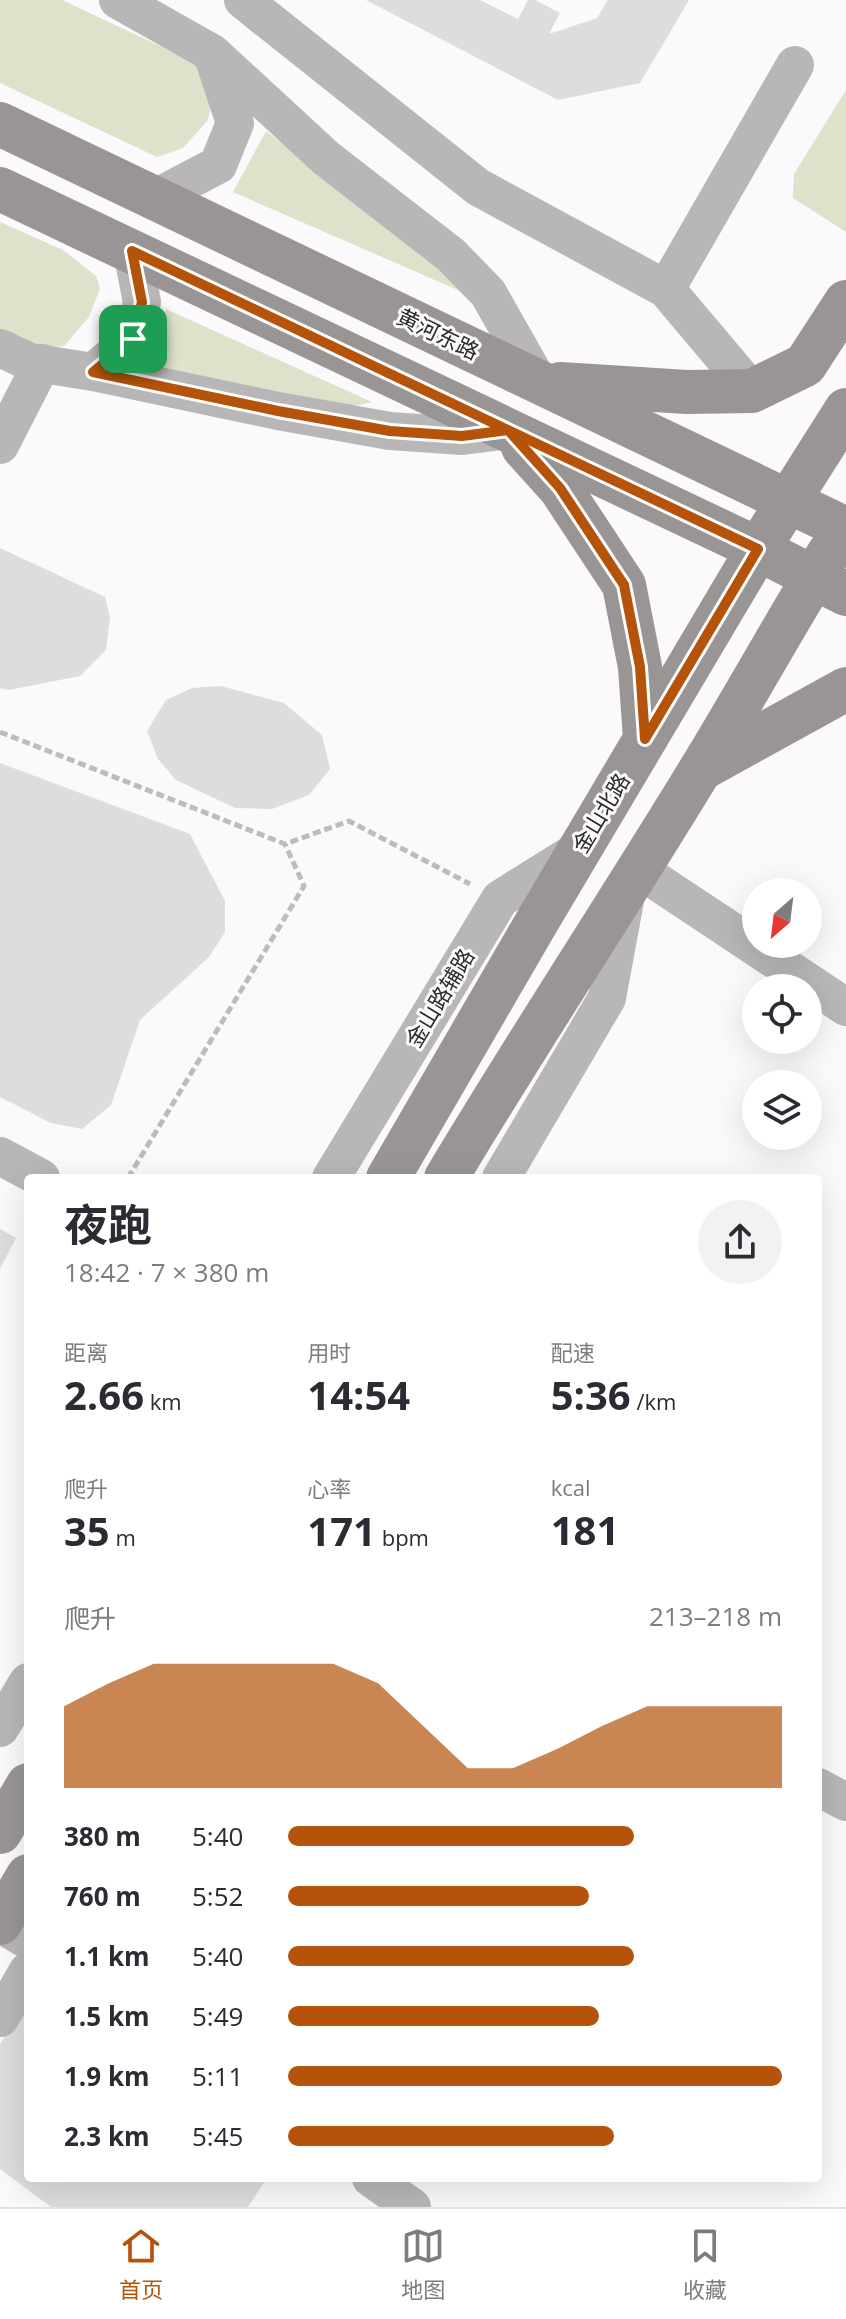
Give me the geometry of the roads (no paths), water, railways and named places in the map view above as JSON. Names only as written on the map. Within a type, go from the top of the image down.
[{"type":"main road","name":"黄河东路","points":[[0,124],[787,503],[845,527]]},
{"type":"main road","points":[[0,189],[758,549],[829,586]]},
{"type":"main road","points":[[539,383],[687,392],[752,391],[805,365],[846,302]]},
{"type":"main road","name":"金山北路","points":[[390,1174],[758,549],[846,410]]},
{"type":"main road","points":[[508,430],[560,488],[624,585],[640,667],[645,739]]},
{"type":"main road","points":[[448,1174],[701,769],[829,586],[845,527]]},
{"type":"main road","points":[[701,769],[846,689]]},
{"type":"main road","points":[[0,1832],[24,1792]]},
{"type":"main road","points":[[0,1923],[24,1883]]},
{"type":"street","points":[[118,0],[212,53],[326,158],[451,255],[488,293],[539,383]]},
{"type":"street","points":[[243,0],[478,187],[666,289],[752,391]]},
{"type":"street","points":[[155,198],[218,165],[235,123],[212,53]]},
{"type":"street","points":[[666,289],[795,65]]},
{"type":"street","points":[[93,372],[133,339],[142,302],[132,251]]},
{"type":"street","points":[[0,348],[30,362],[390,431],[462,436],[508,430]]},
{"type":"street","points":[[0,445],[42,363]]},
{"type":"street","name":"金山路辅路","points":[[333,1174],[500,899],[580,849]]},
{"type":"street","points":[[503,1174],[607,998],[633,877],[846,1007]]},
{"type":"street","points":[[0,1156],[34,1174]]},
{"type":"street","points":[[0,1728],[24,1689]]},
{"type":"street","points":[[822,1789],[846,1802]]},
{"type":"street","points":[[0,1923],[24,1938]]},
{"type":"street","points":[[0,2018],[24,1978]]},
{"type":"street","points":[[377,2182],[412,2207]]}]
